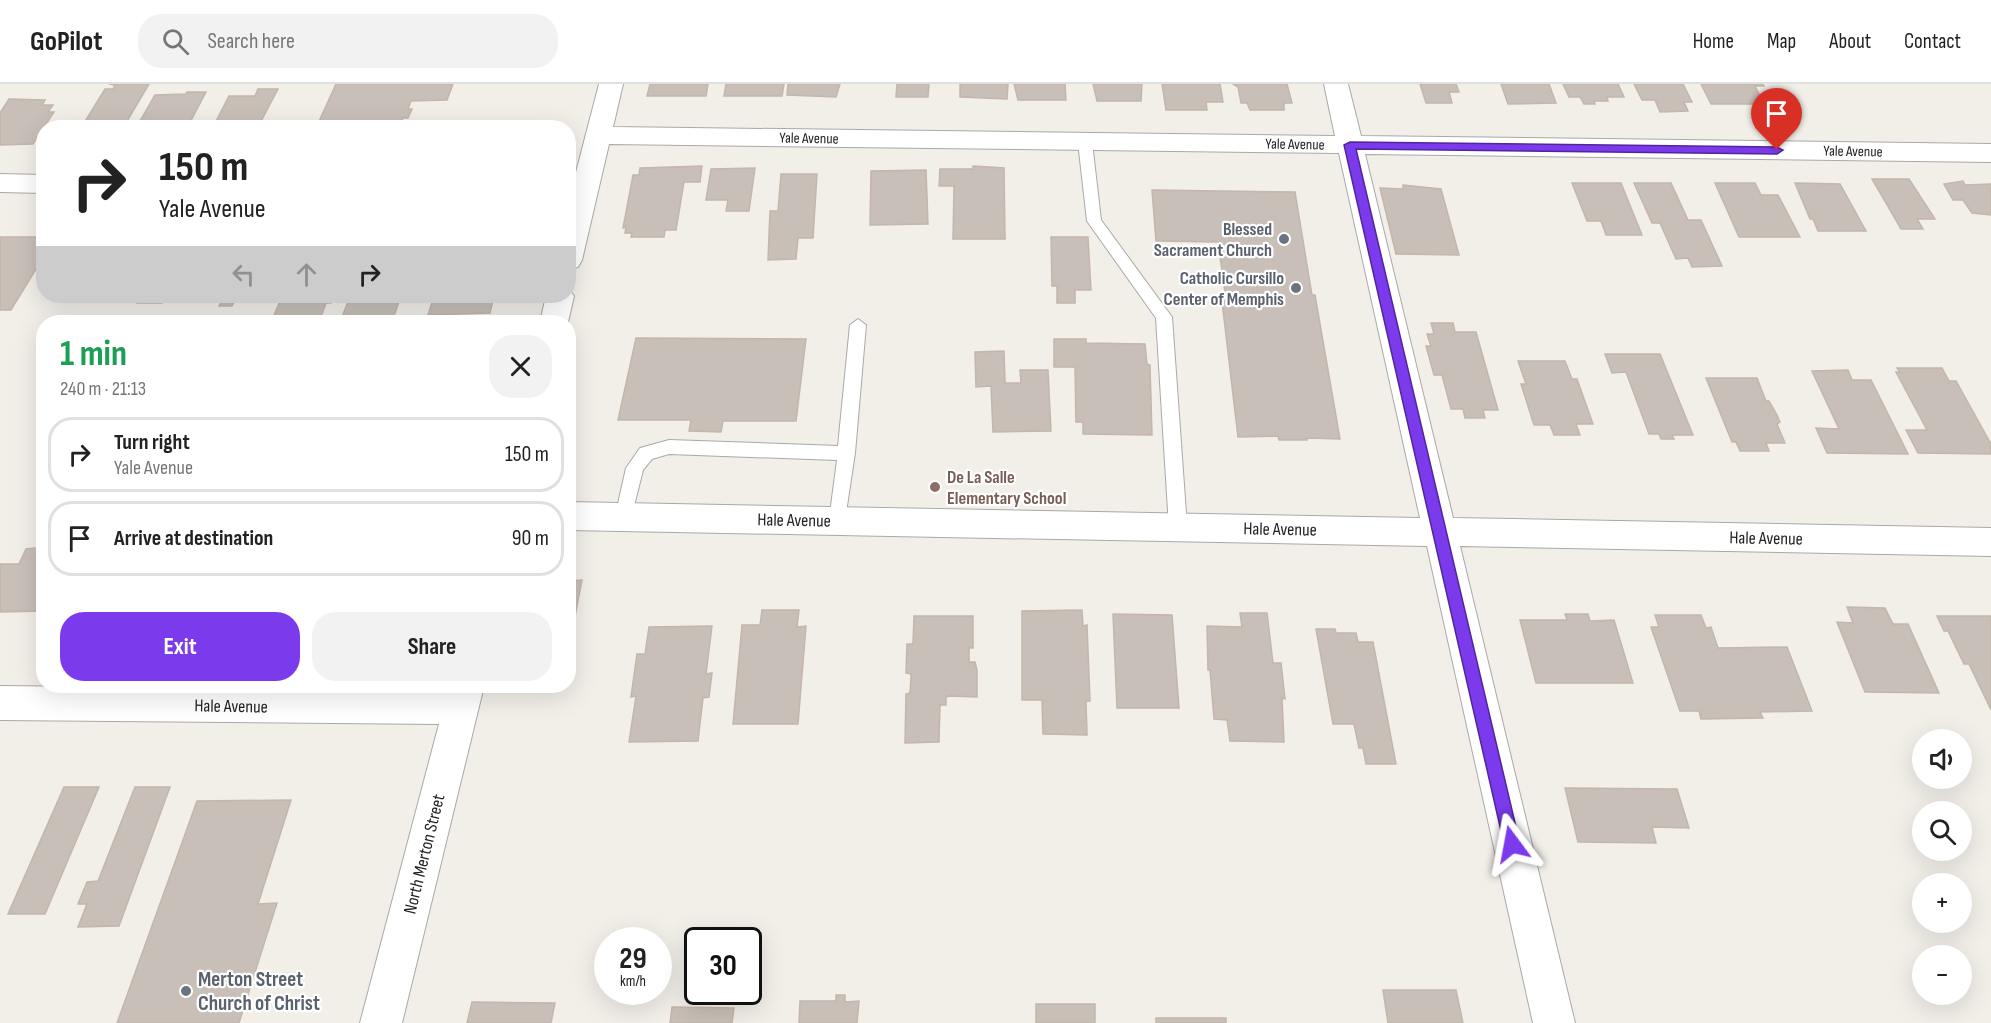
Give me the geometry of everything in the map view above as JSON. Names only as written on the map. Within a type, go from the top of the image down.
[{"type":"street","points":[[577,187],[599,135],[611,84]]},
{"type":"street","points":[[1336,84],[1554,1023]]},
{"type":"street","name":"Yale Avenue","points":[[599,135],[1991,153]]},
{"type":"street","points":[[0,183],[36,184]]},
{"type":"street","name":"Hale Avenue","points":[[576,516],[1991,542]]},
{"type":"street","name":"Hale Avenue","points":[[0,703],[464,697]]},
{"type":"street","name":"North Merton Street","points":[[381,1023],[464,697]]},
{"type":"lane","points":[[1085,142],[1094,221],[1164,317],[1178,527]]},
{"type":"lane","points":[[838,521],[858,325]]},
{"type":"lane","points":[[624,517],[635,468],[646,453],[669,447],[846,453]]},
{"type":"building","points":[[109,84],[149,84],[128,120],[86,120],[105,89],[113,89],[115,85]]},
{"type":"building","points":[[336,84],[453,84],[447,100],[411,101],[408,109],[412,109],[408,118],[402,120],[320,120]]},
{"type":"building","points":[[650,84],[708,84],[706,96],[647,96]]},
{"type":"building","points":[[726,84],[784,84],[782,96],[724,96]]},
{"type":"building","points":[[788,84],[840,84],[836,97],[787,95]]},
{"type":"building","points":[[897,84],[929,84],[928,97],[896,97]]},
{"type":"building","points":[[960,84],[1008,84],[1007,99],[960,97]]},
{"type":"building","points":[[1014,84],[1065,84],[1066,100],[1018,100]]},
{"type":"building","points":[[1093,84],[1142,84],[1141,101],[1097,101]]},
{"type":"building","points":[[1162,84],[1220,84],[1223,102],[1206,102],[1207,110],[1166,110]]},
{"type":"building","points":[[1233,84],[1287,84],[1292,103],[1284,103],[1284,110],[1250,110],[1247,103],[1241,103],[1238,87]]},
{"type":"building","points":[[1420,84],[1456,84],[1459,92],[1449,92],[1452,103],[1426,103]]},
{"type":"building","points":[[1501,84],[1549,84],[1556,103],[1508,104]]},
{"type":"building","points":[[1563,84],[1618,84],[1624,97],[1607,97],[1608,101],[1584,104],[1580,97],[1569,97]]},
{"type":"building","points":[[1634,84],[1683,84],[1692,102],[1684,102],[1688,111],[1660,112],[1655,100],[1642,100]]},
{"type":"building","points":[[1701,84],[1763,84],[1764,86],[1755,86],[1764,104],[1711,104]]},
{"type":"building","points":[[258,89],[278,89],[262,120],[217,120],[229,96],[255,96]]},
{"type":"building","points":[[187,92],[206,92],[191,120],[141,120],[155,95],[186,94]]},
{"type":"building","points":[[9,99],[45,100],[42,105],[53,105],[48,112],[54,112],[49,120],[36,120],[36,139],[33,144],[0,145],[0,113]]},
{"type":"building","points":[[702,166],[700,182],[684,182],[676,230],[665,230],[664,237],[631,237],[632,233],[625,233],[626,227],[623,228],[633,175],[639,175],[640,168]]},
{"type":"building","points":[[973,166],[1004,168],[1005,239],[953,239],[954,186],[939,186],[940,169],[973,169]]},
{"type":"building","points":[[755,168],[749,211],[726,211],[728,200],[706,200],[711,169]]},
{"type":"building","points":[[926,170],[928,224],[870,225],[871,171]]},
{"type":"building","points":[[781,174],[817,174],[813,238],[798,238],[796,259],[768,260],[770,211],[778,211]]},
{"type":"building","points":[[1872,179],[1909,179],[1935,219],[1917,219],[1923,229],[1901,229]]},
{"type":"building","points":[[1963,181],[1965,185],[1991,184],[1991,215],[1972,213],[1963,200],[1953,200],[1944,184]]},
{"type":"building","points":[[1572,183],[1621,183],[1642,235],[1606,235],[1601,221],[1587,221]]},
{"type":"building","points":[[1634,183],[1671,183],[1688,220],[1701,220],[1722,266],[1692,267],[1688,258],[1676,259],[1660,223],[1652,223]]},
{"type":"building","points":[[1715,183],[1755,183],[1761,195],[1778,195],[1800,237],[1739,237]]},
{"type":"building","points":[[1795,183],[1840,184],[1866,231],[1818,231],[1813,219],[1810,219]]},
{"type":"building","points":[[1403,185],[1441,189],[1459,255],[1396,254],[1380,188],[1403,189]]},
{"type":"building","points":[[1152,190],[1295,192],[1340,439],[1279,440],[1278,436],[1238,437],[1221,293],[1225,293],[1218,242],[1156,241]]},
{"type":"building","points":[[0,237],[36,237],[36,269],[11,310],[0,310]]},
{"type":"building","points":[[1051,237],[1088,237],[1091,290],[1075,290],[1075,303],[1057,303],[1057,286],[1052,286]]},
{"type":"building","points":[[220,303],[234,303],[232,306],[219,306]]},
{"type":"building","points":[[279,303],[326,303],[322,315],[274,315]]},
{"type":"building","points":[[347,303],[399,303],[394,315],[343,315]]},
{"type":"building","points":[[432,303],[492,303],[490,313],[428,315]]},
{"type":"building","points":[[1431,323],[1453,323],[1455,332],[1476,332],[1498,410],[1483,410],[1485,418],[1465,418],[1463,409],[1451,409],[1442,375],[1434,375],[1426,346],[1431,346],[1427,334],[1434,334]]},
{"type":"building","points":[[636,338],[806,339],[796,421],[723,421],[721,432],[689,431],[691,420],[618,420]]},
{"type":"building","points":[[1054,339],[1086,339],[1086,343],[1145,344],[1147,364],[1150,365],[1152,435],[1083,434],[1083,422],[1076,422],[1075,367],[1054,367]]},
{"type":"building","points":[[1004,351],[1005,383],[1021,383],[1020,370],[1048,370],[1051,431],[993,432],[991,386],[976,387],[975,352]]},
{"type":"building","points":[[1605,354],[1660,354],[1693,435],[1672,435],[1674,439],[1661,439],[1659,434],[1649,434],[1626,372],[1612,373]]},
{"type":"building","points":[[1518,361],[1565,361],[1572,379],[1577,379],[1593,424],[1576,424],[1580,435],[1554,435],[1550,425],[1534,425],[1521,384],[1526,384]]},
{"type":"building","points":[[1897,368],[1942,368],[1949,381],[1956,381],[1991,444],[1991,454],[1918,453],[1906,430],[1927,430],[1896,372],[1900,372]]},
{"type":"building","points":[[1848,370],[1852,380],[1871,380],[1908,454],[1827,453],[1816,428],[1839,429],[1812,371]]},
{"type":"building","points":[[1706,378],[1757,378],[1766,401],[1769,401],[1777,415],[1780,422],[1777,424],[1785,443],[1766,443],[1769,451],[1740,451],[1736,442],[1732,442]]},
{"type":"building","points":[[36,548],[36,611],[0,612],[0,564],[19,564],[26,549]]},
{"type":"building","points":[[576,580],[582,580],[576,611]]},
{"type":"building","points":[[1847,607],[1885,608],[1893,624],[1908,624],[1939,693],[1865,692],[1837,622],[1853,623]]},
{"type":"building","points":[[762,610],[799,610],[797,627],[806,626],[798,724],[733,724],[742,625],[760,625]]},
{"type":"building","points":[[1082,610],[1083,626],[1087,625],[1090,701],[1086,701],[1087,735],[1043,734],[1042,700],[1022,700],[1022,611]]},
{"type":"building","points":[[1240,613],[1267,613],[1273,663],[1281,663],[1285,699],[1282,698],[1284,742],[1230,741],[1227,720],[1214,719],[1210,670],[1208,670],[1207,626],[1242,627]]},
{"type":"building","points":[[1113,614],[1172,615],[1179,708],[1117,708]]},
{"type":"building","points":[[1565,614],[1588,614],[1590,621],[1614,620],[1633,683],[1536,683],[1520,620],[1567,620]]},
{"type":"building","points":[[1655,615],[1701,615],[1706,628],[1711,627],[1718,648],[1787,647],[1812,711],[1760,712],[1763,718],[1701,719],[1699,711],[1680,711],[1651,627],[1659,627]]},
{"type":"building","points":[[914,616],[973,616],[973,648],[969,648],[969,662],[975,662],[977,670],[977,697],[948,696],[946,705],[940,705],[939,742],[905,743],[906,694],[910,693],[911,678],[911,674],[906,673],[907,644],[913,644]]},
{"type":"building","points":[[1937,616],[1991,616],[1991,710],[1969,664],[1964,664],[1948,631],[1944,631]]},
{"type":"building","points":[[712,626],[706,674],[712,673],[709,697],[703,698],[698,741],[629,742],[636,696],[631,697],[637,654],[645,654],[649,627]]},
{"type":"building","points":[[1316,629],[1335,629],[1336,633],[1356,633],[1358,642],[1373,642],[1396,764],[1366,764],[1363,748],[1359,748],[1354,724],[1333,724]]},
{"type":"building","points":[[64,787],[99,787],[45,914],[8,914]]},
{"type":"building","points":[[135,787],[170,787],[119,926],[78,927],[87,904],[78,904],[87,882],[98,881]]},
{"type":"building","points":[[1565,788],[1677,789],[1689,828],[1652,827],[1656,843],[1578,842]]},
{"type":"building","points":[[291,800],[258,904],[277,903],[239,1023],[117,1023],[197,801]]},
{"type":"building","points":[[1383,990],[1456,990],[1463,1023],[1388,1023]]},
{"type":"building","points":[[836,995],[845,995],[845,1002],[859,1001],[857,1023],[799,1023],[800,1001],[836,1001]]},
{"type":"building","points":[[472,1002],[555,1003],[551,1023],[467,1023]]},
{"type":"building","points":[[1036,1004],[1095,1004],[1095,1023],[1036,1023]]},
{"type":"building","points":[[672,1007],[734,1008],[732,1023],[670,1023]]},
{"type":"building","points":[[1156,1018],[1226,1018],[1226,1023],[1156,1023]]},
{"type":"place","name":"Blessed Sacrament Church","points":[[1284,239]]},
{"type":"place","name":"Catholic Cursillo Center of Memphis","points":[[1296,288]]},
{"type":"place","name":"De La Salle Elementary School","points":[[935,487]]},
{"type":"place","name":"Merton Street Church of Christ","points":[[186,991]]},
{"type":"route","points":[[1512,844],[1350,145],[1777,150]]}]
